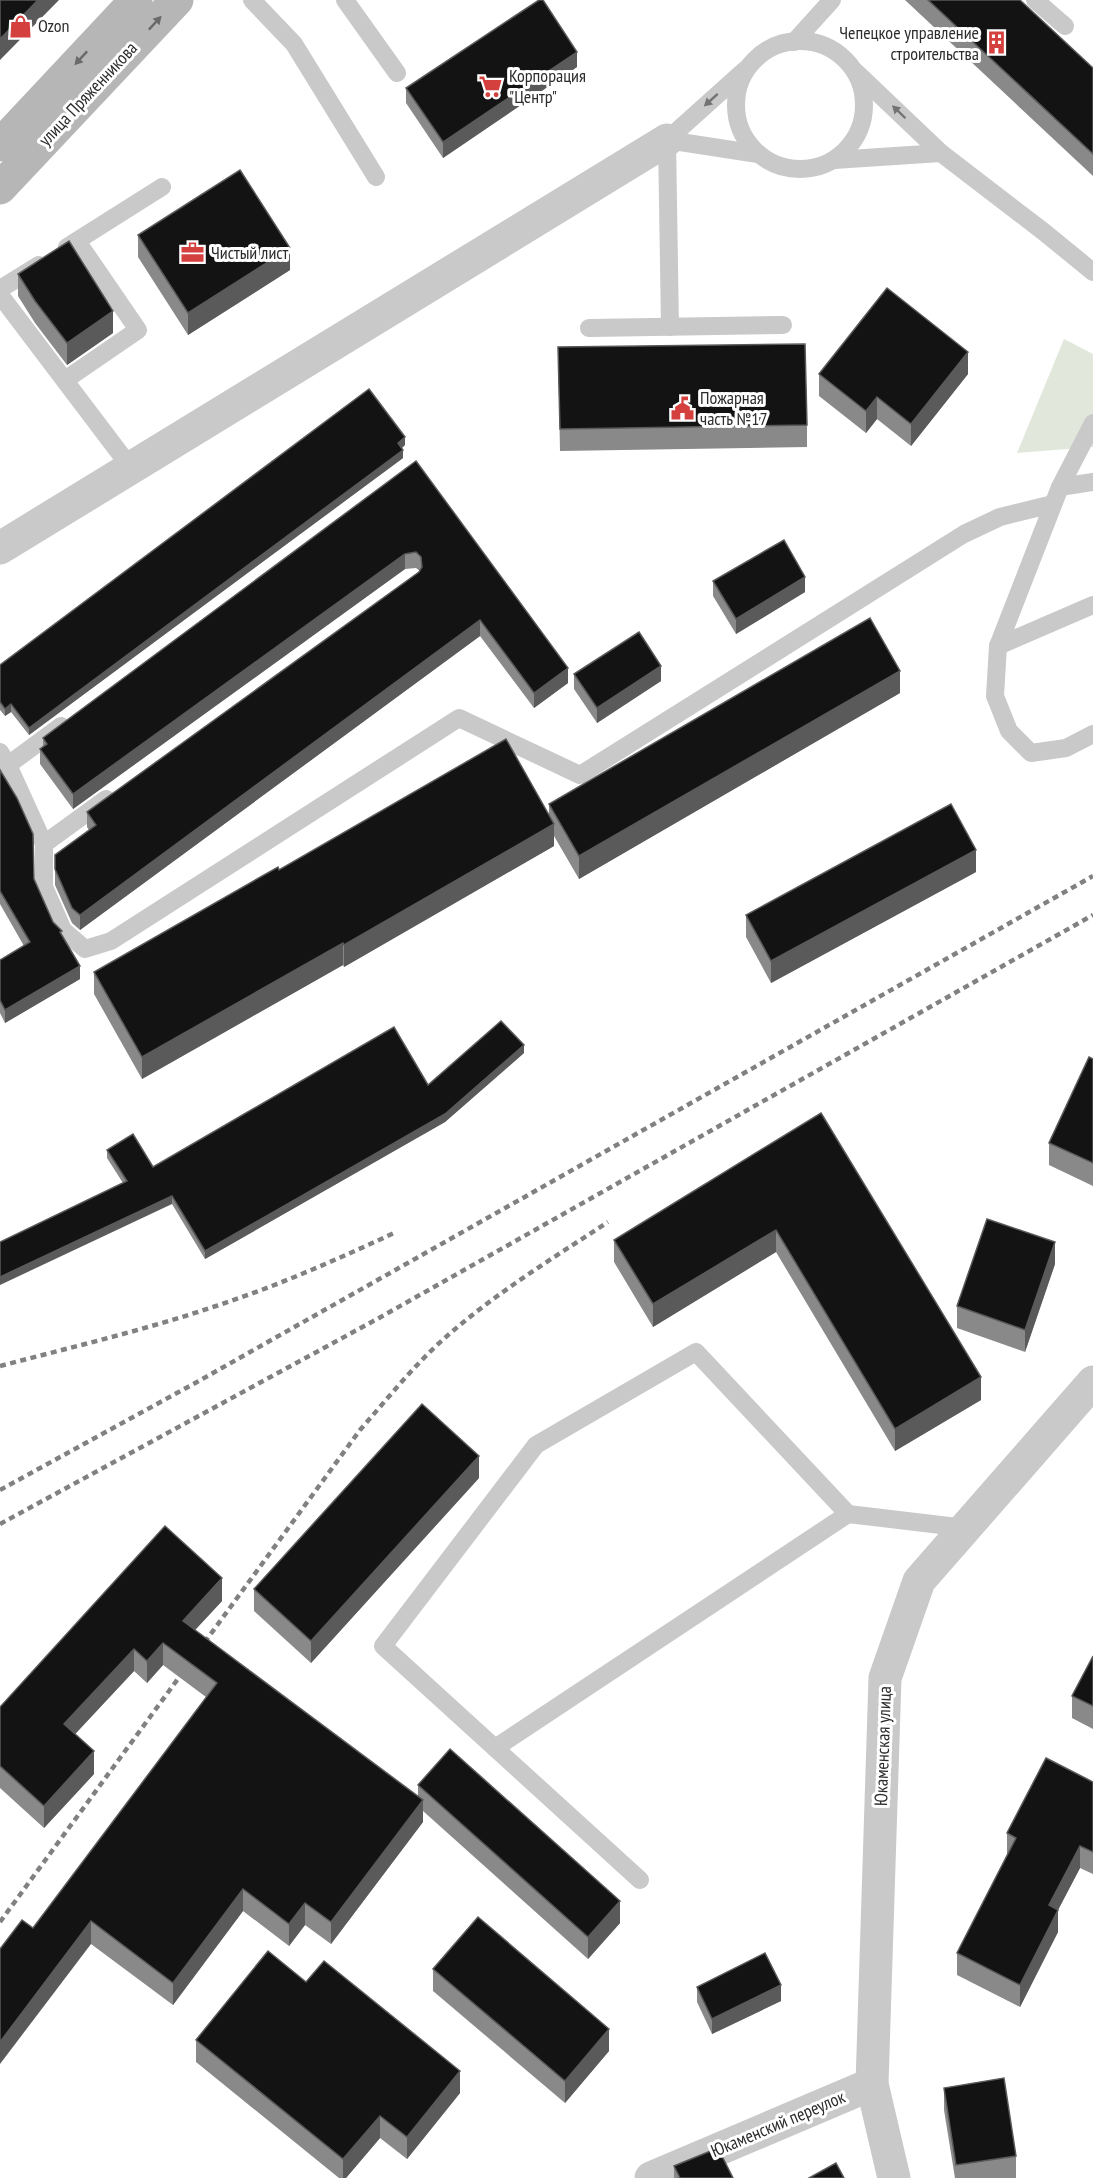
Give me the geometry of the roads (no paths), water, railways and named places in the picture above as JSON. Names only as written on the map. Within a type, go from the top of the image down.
[{"type":"main road","name":"улица Пряженникова","points":[[0,145],[136,0]]},
{"type":"main road","name":"улица Пряженникова","points":[[0,188],[177,0]]},
{"type":"street","points":[[0,548],[667,140]]},
{"type":"street","name":"Юкаменская улица","points":[[894,2178],[872,2084],[885,1678],[919,1581],[1093,1382]]},
{"type":"street","name":"Юкаменский переулок","points":[[651,2178],[872,2084]]},
{"type":"lane","points":[[252,0],[294,44],[376,177]]},
{"type":"lane","points":[[345,0],[397,73]]},
{"type":"lane","points":[[794,42],[832,0]]},
{"type":"lane","points":[[1035,0],[1065,26]]},
{"type":"lane","points":[[670,327],[667,140],[755,60],[773,48],[794,42],[816,43],[836,52],[941,153],[1093,272]]},
{"type":"lane","points":[[755,60],[742,78],[736,99],[737,120],[745,139],[758,154],[776,165],[795,169],[816,168],[834,159],[850,146],[860,129],[864,109],[862,87],[852,67]]},
{"type":"lane","points":[[667,140],[758,154]]},
{"type":"lane","points":[[834,159],[941,153]]},
{"type":"lane","points":[[0,289],[162,187]]},
{"type":"lane","points":[[65,380],[138,330],[76,241]]},
{"type":"lane","points":[[0,295],[131,468]]},
{"type":"lane","points":[[589,328],[783,325]]},
{"type":"lane","points":[[1093,423],[1057,495],[998,646],[995,696],[1009,730],[1031,753],[1066,747],[1093,734]]},
{"type":"lane","points":[[75,716],[4,759],[44,844],[44,887],[63,930],[85,949],[111,941],[459,718],[580,774],[964,534],[1000,517],[1093,482]]},
{"type":"lane","points":[[998,646],[1093,605]]},
{"type":"lane","points":[[44,844],[122,788]]},
{"type":"lane","points":[[640,1880],[383,1646],[536,1445],[696,1352],[848,1514],[966,1528]]},
{"type":"lane","points":[[495,1748],[848,1514]]},
{"type":"railway","points":[[0,1490],[197,1382],[1093,876]]},
{"type":"railway","points":[[0,1524],[379,1318],[1093,915]]},
{"type":"railway","points":[[0,1922],[360,1430],[391,1394],[435,1347],[466,1320],[525,1276],[608,1222]]},
{"type":"railway","points":[[0,1366],[135,1331],[216,1306],[306,1272],[394,1233]]},
{"type":"place","name":"Ozon","points":[[20,26]]},
{"type":"place","name":"Чепецкое управление строительства","points":[[997,43]]},
{"type":"place","name":"Корпорация \"Центр\"","points":[[491,86]]},
{"type":"place","name":"Чистый лист","points":[[193,253]]},
{"type":"place","name":"Пожарная часть №17","points":[[682,408]]}]
